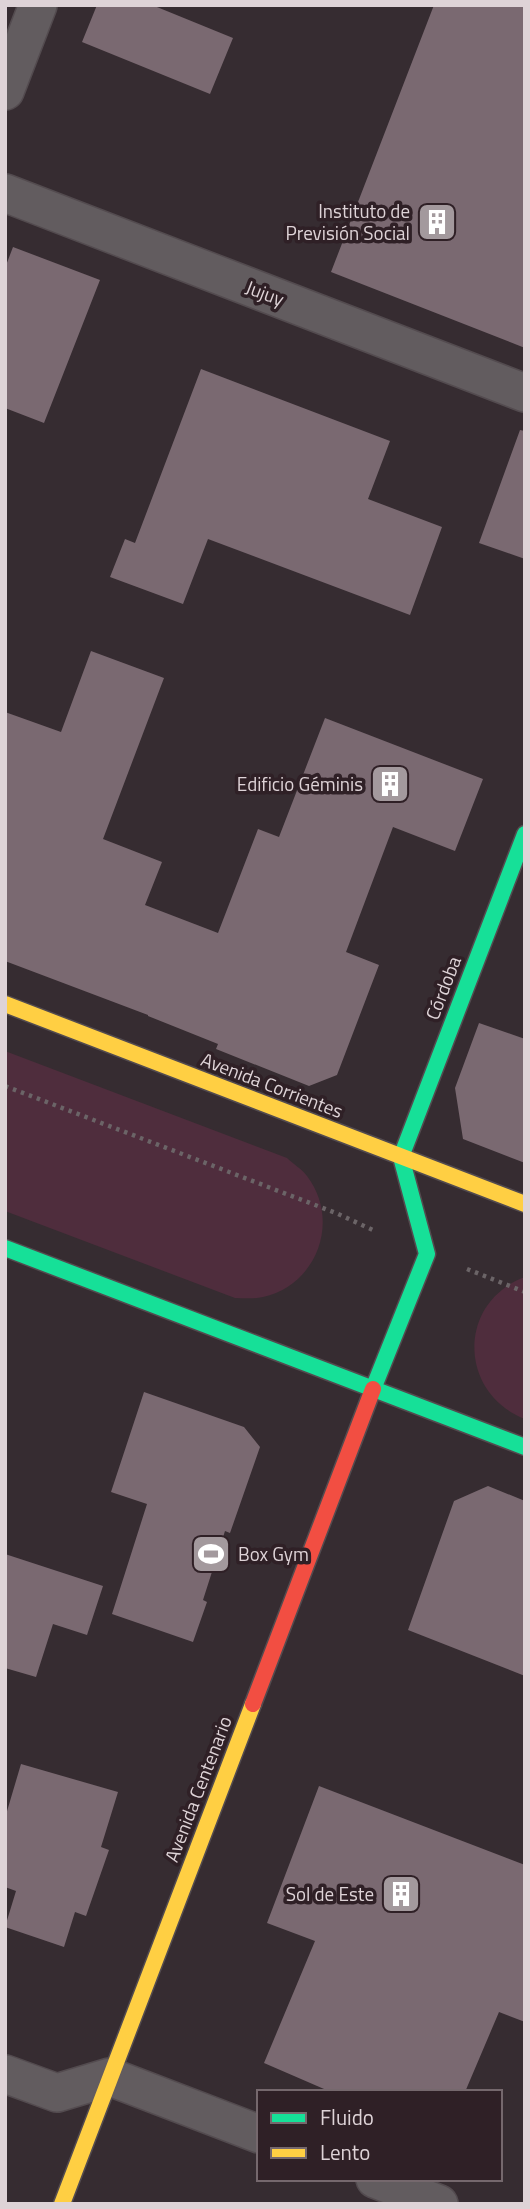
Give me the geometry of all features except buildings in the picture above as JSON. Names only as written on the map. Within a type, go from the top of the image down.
[{"type":"main road","name":"Córdoba","points":[[401,1157],[525,834]]},
{"type":"main road","name":"Avenida Corrientes","points":[[5,1004],[525,1204]]},
{"type":"main road","points":[[401,1157],[427,1254]]},
{"type":"main road","points":[[5,1248],[525,1447]]},
{"type":"main road","name":"Avenida Centenario","points":[[62,2204],[427,1254]]},
{"type":"street","points":[[5,91],[38,5]]},
{"type":"street","name":"Jujuy","points":[[5,193],[525,393]]},
{"type":"street","points":[[5,2074],[57,2093],[110,2077],[257,2133]]},
{"type":"street","points":[[380,2181],[439,2204]]},
{"type":"path","points":[[5,1086],[336,1213],[427,1254],[525,1292]]},
{"type":"shaded area","points":[[5,1051],[287,1158],[307,1176],[317,1194],[322,1212],[318,1249],[310,1265],[282,1290],[260,1298],[235,1298],[5,1211]]},
{"type":"shaded area","points":[[525,1277],[525,1419],[503,1406],[487,1389],[478,1369],[474,1348],[477,1326],[487,1306],[503,1289]]},
{"type":"traffic: fast","points":[[373,1389],[427,1254],[401,1157],[525,834]]},
{"type":"traffic: fast","points":[[5,1248],[525,1447]]},
{"type":"traffic: slow","points":[[5,1004],[525,1204]]},
{"type":"traffic: slow","points":[[62,2204],[253,1704]]},
{"type":"traffic: jam","points":[[253,1704],[373,1389]]},
{"type":"place","name":"Instituto de Previsión Social","points":[[437,222]]},
{"type":"place","name":"Edificio Géminis","points":[[390,784]]},
{"type":"place","name":"Box Gym","points":[[211,1554]]},
{"type":"place","name":"Sol de Este","points":[[401,1894]]}]
